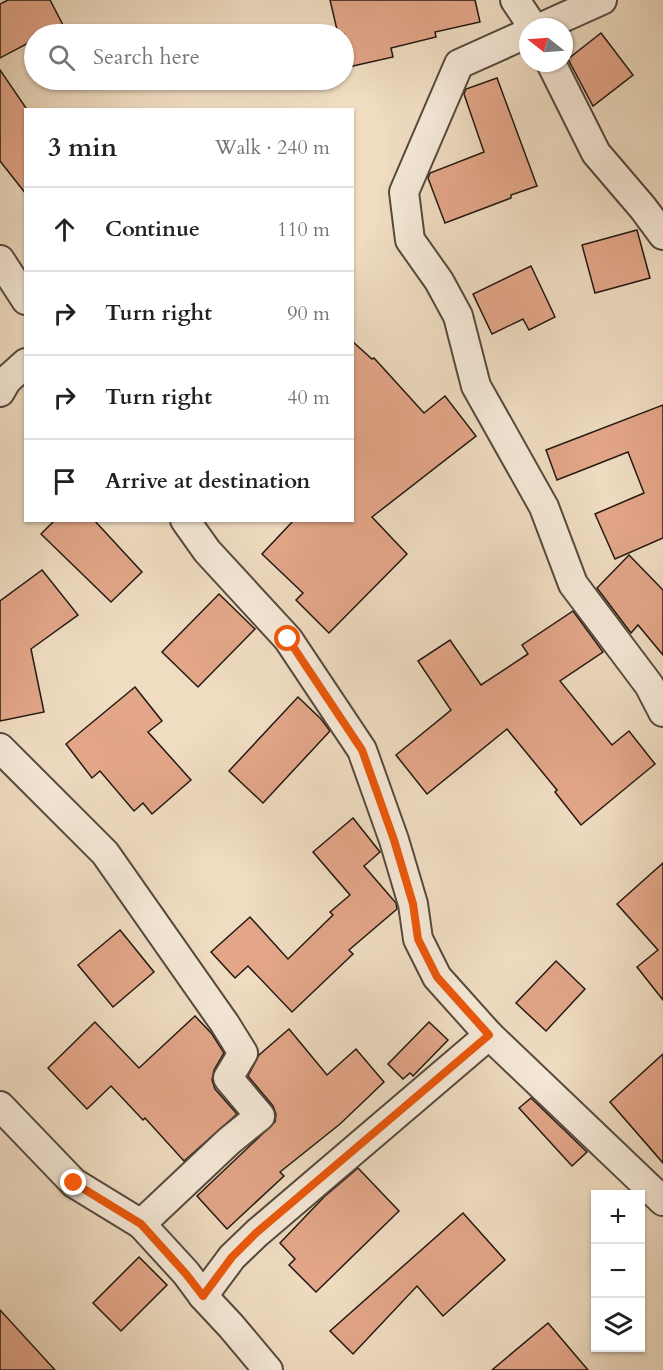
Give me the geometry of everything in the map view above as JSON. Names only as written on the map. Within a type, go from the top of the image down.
[{"type":"street","points":[[515,0],[527,18]]},
{"type":"street","points":[[562,18],[602,0]]},
{"type":"street","points":[[519,37],[459,64],[404,192],[410,240],[439,281],[458,316],[476,386],[544,507],[573,584],[649,685],[663,712]]},
{"type":"street","points":[[556,72],[596,153],[663,235]]},
{"type":"street","points":[[0,260],[24,297]]},
{"type":"street","points":[[0,392],[8,380],[24,365]]},
{"type":"street","points":[[186,522],[207,550],[288,639],[362,750],[394,840],[413,904],[418,939],[437,977],[489,1035],[663,1201]]},
{"type":"street","points":[[0,748],[105,853],[243,1053],[228,1078],[260,1116],[141,1224]]},
{"type":"street","points":[[203,1296],[232,1257],[256,1233],[489,1035]]},
{"type":"street","points":[[0,1106],[74,1183],[141,1224],[268,1370]]},
{"type":"building","points":[[8,0],[50,0],[62,24],[24,24],[24,45],[0,58],[0,4]]},
{"type":"building","points":[[330,0],[475,0],[480,22],[435,32],[436,37],[391,48],[393,57],[354,66],[354,24],[336,24]]},
{"type":"building","points":[[601,33],[633,75],[593,106],[573,68],[573,55]]},
{"type":"building","points":[[0,70],[26,108],[24,108],[24,191],[0,161]]},
{"type":"building","points":[[497,78],[537,186],[445,223],[428,178],[430,173],[484,152],[464,94],[466,89]]},
{"type":"building","points":[[637,230],[650,278],[595,293],[582,245]]},
{"type":"building","points":[[531,266],[555,317],[529,330],[523,319],[492,334],[473,294]]},
{"type":"building","points":[[354,343],[372,359],[374,358],[424,413],[445,396],[476,436],[372,517],[407,554],[329,633],[296,600],[303,593],[262,554],[292,522],[354,522]]},
{"type":"building","points":[[663,405],[663,538],[615,559],[595,514],[644,493],[628,452],[557,480],[546,450]]},
{"type":"building","points":[[53,522],[96,522],[142,572],[111,602],[41,534]]},
{"type":"building","points":[[629,555],[663,590],[663,655],[638,625],[631,633],[597,588]]},
{"type":"building","points":[[42,570],[78,615],[31,649],[44,712],[0,721],[0,601]]},
{"type":"building","points":[[219,594],[255,629],[198,687],[162,652]]},
{"type":"building","points":[[573,611],[603,652],[560,681],[612,745],[629,731],[655,764],[581,825],[555,792],[557,790],[507,729],[427,794],[396,755],[451,710],[418,661],[450,640],[481,685],[528,654],[522,645]]},
{"type":"building","points":[[135,687],[162,721],[148,732],[191,780],[152,814],[143,803],[134,811],[100,771],[92,778],[66,744]]},
{"type":"building","points":[[298,697],[330,731],[263,803],[229,771]]},
{"type":"building","points":[[353,818],[380,852],[364,866],[396,903],[397,909],[349,950],[353,954],[292,1012],[248,966],[235,978],[211,952],[250,917],[288,959],[333,915],[330,912],[350,895],[313,852]]},
{"type":"building","points":[[663,863],[663,1000],[637,967],[658,950],[617,904]]},
{"type":"building","points":[[120,930],[154,972],[113,1007],[78,965]]},
{"type":"building","points":[[556,961],[585,989],[546,1031],[516,1003]]},
{"type":"building","points":[[195,1016],[212,1034],[224,1053],[214,1070],[212,1080],[215,1089],[237,1114],[184,1161],[145,1118],[143,1120],[111,1086],[87,1109],[48,1068],[95,1022],[139,1068]]},
{"type":"building","points":[[429,1022],[448,1040],[413,1076],[410,1073],[403,1079],[388,1064]]},
{"type":"building","points":[[289,1029],[327,1075],[356,1049],[384,1082],[340,1124],[280,1172],[284,1176],[227,1229],[197,1196],[275,1122],[276,1114],[273,1106],[248,1076],[259,1055]]},
{"type":"building","points":[[663,1054],[663,1163],[610,1102]]},
{"type":"building","points":[[531,1098],[587,1152],[572,1166],[519,1108]]},
{"type":"building","points":[[358,1168],[399,1211],[316,1292],[289,1265],[295,1259],[280,1243],[324,1197]]},
{"type":"building","points":[[463,1213],[505,1260],[443,1316],[417,1286],[353,1354],[330,1331]]},
{"type":"building","points":[[139,1257],[167,1285],[121,1331],[93,1303]]},
{"type":"building","points":[[0,1310],[55,1370],[0,1370]]},
{"type":"building","points":[[548,1323],[588,1370],[492,1370]]},
{"type":"route","points":[[74,1183],[141,1224],[203,1296],[232,1257],[256,1233],[489,1035],[437,977],[418,939],[413,904],[394,840],[362,750],[288,639]]}]
